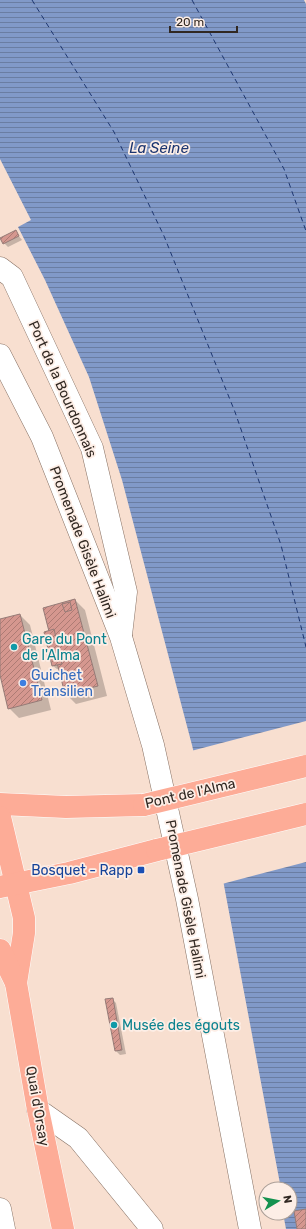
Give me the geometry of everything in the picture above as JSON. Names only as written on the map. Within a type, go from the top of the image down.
[{"type":"main road","name":"Pont de l'Alma","points":[[0,804],[66,807],[144,805],[306,766]]},
{"type":"main road","points":[[8,886],[306,814]]},
{"type":"main road","name":"Quai d'Orsay","points":[[0,817],[8,886],[24,918],[24,933],[16,983]]},
{"type":"main road","name":"Quai d'Orsay","points":[[0,950],[16,983],[38,1110],[63,1229]]},
{"type":"street","name":"Port de la Bourdonnais","points":[[0,268],[12,277],[92,448],[126,592],[120,637]]},
{"type":"street","name":"Promenade Gisèle Halimi","points":[[0,355],[42,437],[120,637],[153,745],[171,823],[250,1229]]},
{"type":"street","points":[[38,1110],[78,1138],[152,1229]]},
{"type":"street","points":[[0,1209],[4,1229]]},
{"type":"water","name":"La Seine","points":[[0,0],[304,0],[306,4],[306,1229],[286,1229],[284,1221],[298,1221],[298,1181],[279,1181],[223,880],[192,745],[122,480],[89,377],[45,280],[18,227],[31,220],[0,159]]},
{"type":"pier","points":[[306,721],[306,862],[222,884],[191,751]]},
{"type":"building","points":[[16,230],[19,236],[3,244],[0,238]]},
{"type":"building","points":[[75,599],[98,686],[65,694],[43,608]]},
{"type":"building","points":[[70,602],[72,610],[65,612],[62,604]]},
{"type":"building","name":"Gare du Pont de l'Alma","points":[[20,614],[42,700],[8,709],[0,675],[0,619]]},
{"type":"building","points":[[54,629],[62,664],[52,666],[44,632]]},
{"type":"building","points":[[113,998],[122,1050],[115,1051],[105,999]]},
{"type":"building","points":[[306,1209],[306,1229],[297,1229],[296,1221],[298,1221],[298,1210]]},
{"type":"ferry route","points":[[32,0],[114,132],[164,236],[235,412],[281,545],[306,647]]},
{"type":"ferry route","points":[[192,0],[284,169],[306,231]]},
{"type":"place","name":"Gare du Pont de l'Alma","points":[[14,647]]},
{"type":"place","name":"Guichet Transilien","points":[[23,683]]},
{"type":"place","name":"Bosquet - Rapp","points":[[141,870]]},
{"type":"place","name":"Musée des égouts","points":[[114,1025]]}]
